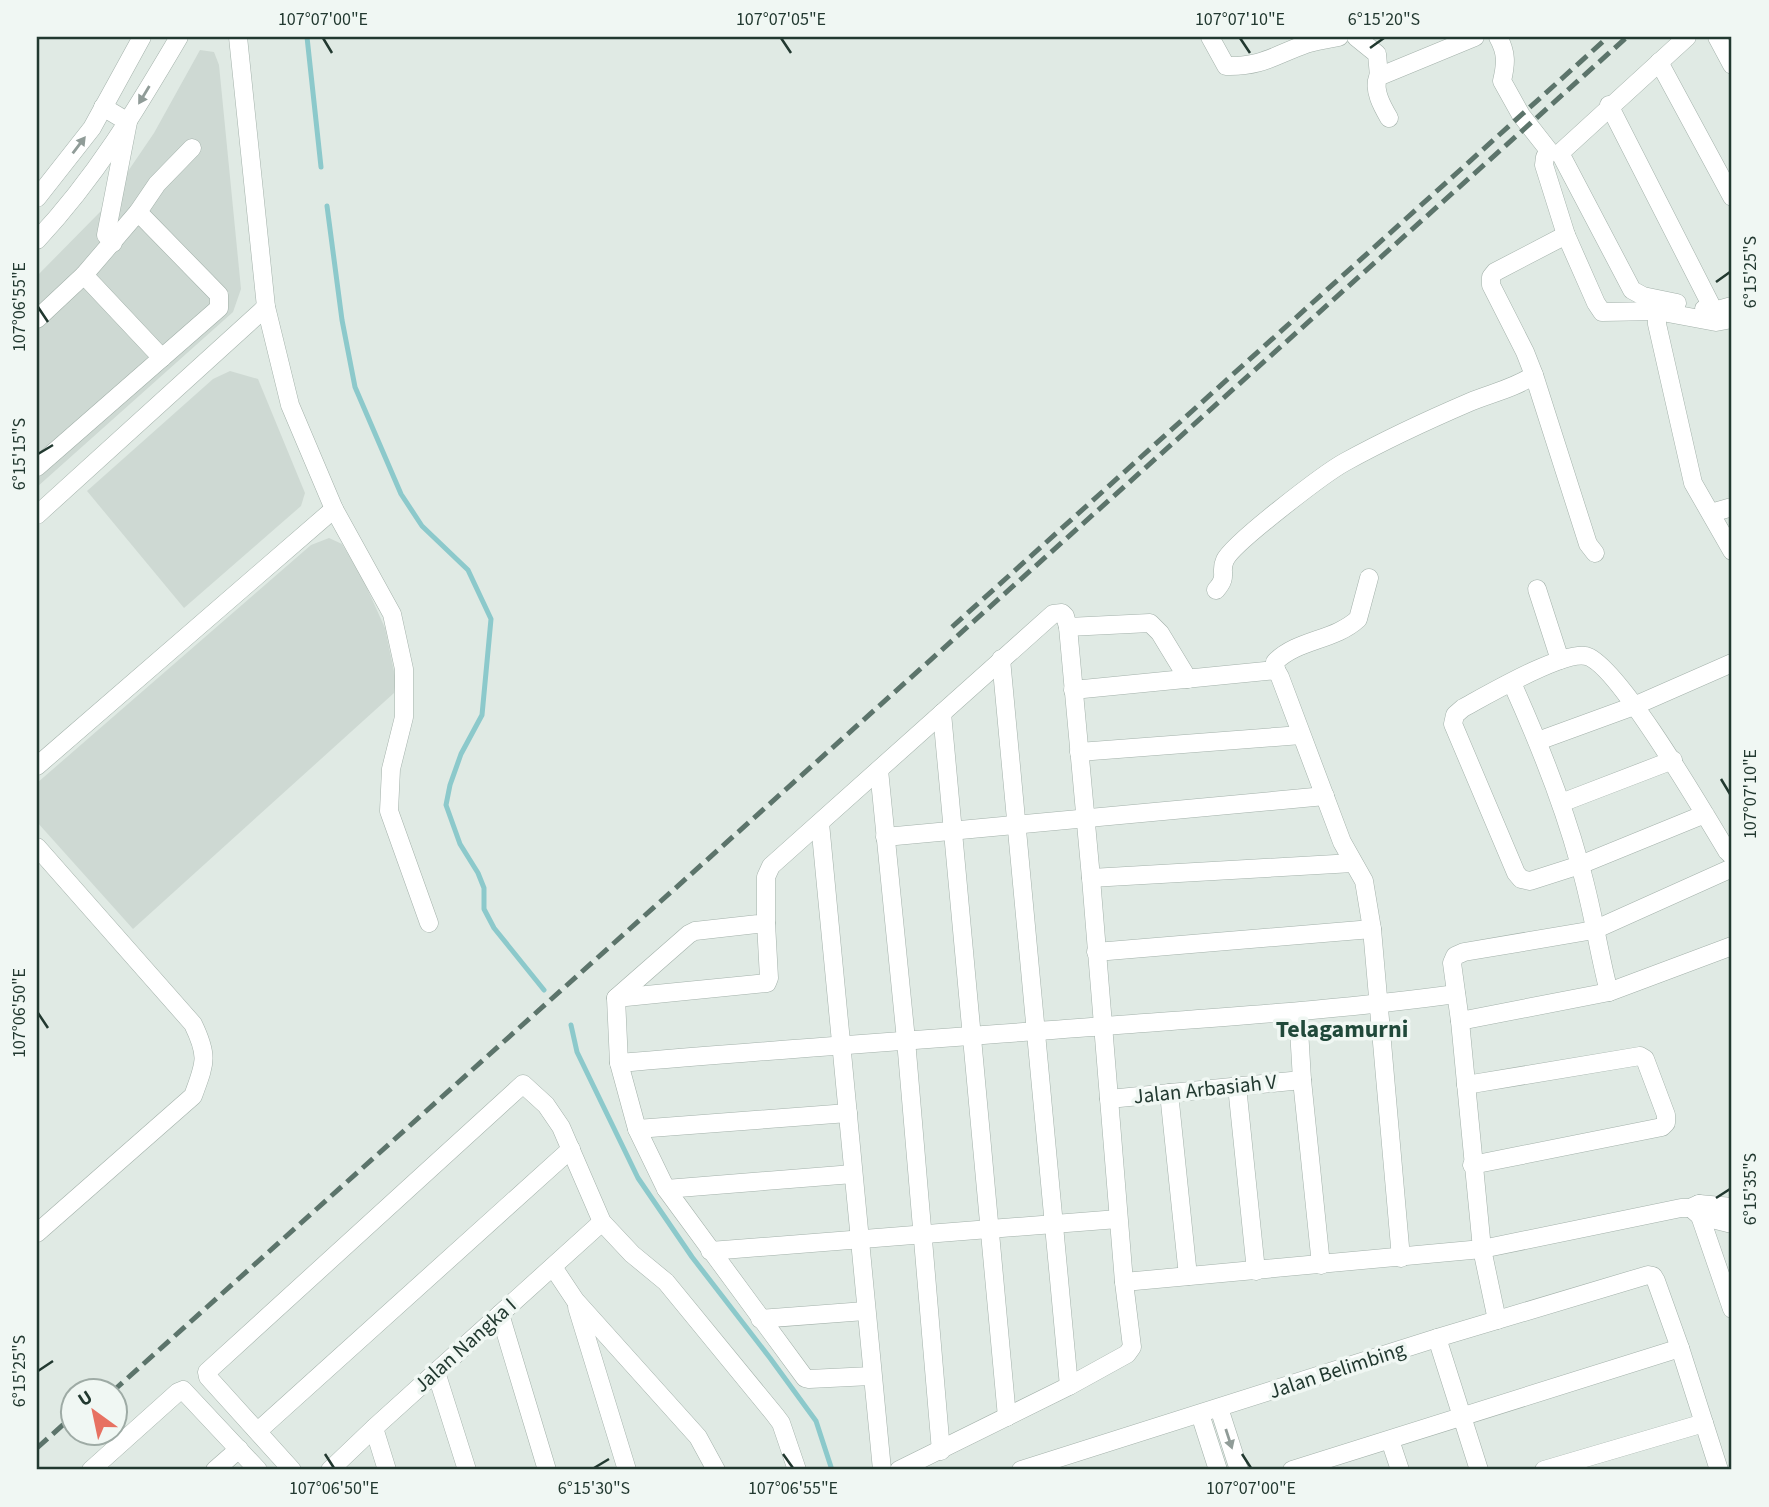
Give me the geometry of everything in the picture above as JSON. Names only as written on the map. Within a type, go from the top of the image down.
[{"type":"street","points":[[37,198],[92,128],[142,37]]},
{"type":"street","points":[[37,240],[70,205],[128,122],[179,37]]},
{"type":"street","points":[[238,37],[266,307],[290,405],[334,509],[392,614],[404,669],[404,717],[391,768],[390,811],[429,923]]},
{"type":"street","points":[[1210,37],[1226,66],[1233,66],[1271,60],[1307,44],[1339,37]]},
{"type":"street","points":[[1356,37],[1377,54],[1379,76],[1376,83],[1388,118]]},
{"type":"street","points":[[1379,76],[1475,37]]},
{"type":"street","points":[[1498,37],[1506,60],[1502,81],[1510,97],[1550,152],[1545,157],[1544,165],[1566,235],[1602,312],[1657,311],[1716,322],[1732,319]]},
{"type":"street","points":[[1687,37],[1560,152],[1636,294],[1714,311],[1732,306]]},
{"type":"street","points":[[1717,37],[1732,65]]},
{"type":"street","points":[[1659,62],[1732,197]]},
{"type":"street","points":[[1609,106],[1714,311]]},
{"type":"street","points":[[103,107],[128,122]]},
{"type":"street","points":[[113,243],[106,235],[128,122]]},
{"type":"street","points":[[37,319],[84,275],[113,243],[158,184],[192,148]]},
{"type":"street","points":[[37,467],[219,308],[219,295],[138,212]]},
{"type":"street","points":[[1566,235],[1495,272],[1491,277],[1491,285],[1534,374],[1588,544],[1595,553]]},
{"type":"street","points":[[84,275],[162,358]]},
{"type":"street","points":[[37,515],[266,307]]},
{"type":"street","points":[[1657,311],[1657,324],[1675,411],[1693,483],[1732,551]]},
{"type":"street","points":[[1216,590],[1224,581],[1225,561],[1234,550],[1286,505],[1343,463],[1471,401],[1507,388],[1534,374]]},
{"type":"street","points":[[1711,513],[1732,507]]},
{"type":"street","points":[[37,766],[334,509]]},
{"type":"street","points":[[1369,578],[1358,619],[1333,635],[1291,649],[1275,662],[1342,842],[1364,881],[1372,929],[1401,1258]]},
{"type":"street","points":[[1537,589],[1560,660]]},
{"type":"street","points":[[616,998],[767,983],[768,871],[1053,614],[1064,614],[1068,627],[1118,1219],[1132,1347],[1130,1351],[1069,1386],[899,1470]]},
{"type":"street","points":[[1068,627],[1150,623],[1160,633],[1188,679]]},
{"type":"street","points":[[1704,814],[1580,865],[1531,881],[1521,879],[1516,873],[1452,724],[1455,715],[1463,708],[1560,660],[1586,656],[1602,665],[1634,706],[1672,760],[1732,856]]},
{"type":"street","points":[[1002,659],[1069,1386]]},
{"type":"street","points":[[1538,741],[1634,706],[1732,663]]},
{"type":"street","points":[[1073,690],[1276,670]]},
{"type":"street","points":[[1512,683],[1538,741],[1561,803],[1580,865],[1609,992]]},
{"type":"street","points":[[942,713],[1007,1417]]},
{"type":"street","points":[[1079,752],[1301,735]]},
{"type":"street","points":[[1561,803],[1672,760]]},
{"type":"street","points":[[879,770],[906,1040],[941,1451]]},
{"type":"street","points":[[885,837],[1325,796]]},
{"type":"street","points":[[820,823],[881,1470]]},
{"type":"street","points":[[37,847],[193,1024],[204,1045],[203,1067],[193,1096],[37,1233]]},
{"type":"street","points":[[1091,878],[1353,863]]},
{"type":"street","points":[[1497,1320],[1482,1249],[1472,1165],[1460,1021],[1452,963],[1455,956],[1464,952],[1594,930],[1732,868]]},
{"type":"street","points":[[616,998],[695,931],[766,923]]},
{"type":"street","points":[[1096,953],[1372,929]]},
{"type":"street","points":[[1460,1021],[1609,992],[1732,946]]},
{"type":"street","points":[[619,1063],[841,1044],[1036,1033],[1298,1013],[1456,994]]},
{"type":"street","points":[[616,998],[619,1063],[637,1129],[666,1189],[807,1379],[871,1376]]},
{"type":"street","points":[[1298,1013],[1302,1080],[1321,1265]]},
{"type":"street","points":[[1466,1085],[1640,1056],[1645,1059],[1666,1115],[1666,1123],[1662,1127],[1472,1165]]},
{"type":"street","name":"Jalan Arbasiah V","points":[[1108,1099],[1302,1080]]},
{"type":"street","points":[[292,1470],[208,1377],[207,1372],[519,1086],[526,1085],[546,1105],[561,1127],[602,1222],[639,1260],[666,1282],[775,1415],[781,1423],[797,1470]]},
{"type":"street","points":[[1237,1086],[1256,1270]]},
{"type":"street","points":[[1170,1093],[1188,1276]]},
{"type":"street","points":[[637,1129],[848,1113]]},
{"type":"street","points":[[258,1432],[571,1149]]},
{"type":"street","points":[[666,1189],[853,1174]]},
{"type":"street","points":[[1124,1282],[1482,1249],[1681,1208],[1732,1207]]},
{"type":"street","points":[[1696,1209],[1732,1224]]},
{"type":"street","points":[[1696,1209],[1732,1309]]},
{"type":"street","points":[[710,1251],[1118,1219]]},
{"type":"street","name":"Jalan Nangka I","points":[[330,1470],[602,1222]]},
{"type":"street","points":[[553,1267],[575,1300],[698,1437],[716,1470]]},
{"type":"street","name":"Jalan Belimbing","points":[[1021,1470],[1437,1338],[1648,1275],[1653,1276],[1680,1348]]},
{"type":"street","points":[[575,1300],[627,1470]]},
{"type":"street","points":[[760,1319],[865,1311]]},
{"type":"street","points":[[500,1314],[547,1470]]},
{"type":"street","points":[[1437,1338],[1479,1470]]},
{"type":"street","points":[[1292,1470],[1314,1467],[1390,1440],[1680,1348],[1719,1470]]},
{"type":"street","points":[[436,1372],[467,1470]]},
{"type":"street","points":[[91,1470],[181,1391],[187,1393],[258,1470]]},
{"type":"street","points":[[1219,1408],[1239,1470]]},
{"type":"street","points":[[1200,1414],[1218,1470]]},
{"type":"street","points":[[1544,1470],[1704,1423]]},
{"type":"street","points":[[374,1428],[387,1470]]},
{"type":"street","points":[[1390,1440],[1400,1470]]},
{"type":"street","points":[[215,1470],[239,1449]]},
{"type":"shaded area","points":[[200,50],[214,52],[219,65],[241,289],[233,312],[37,487],[37,276],[101,211],[154,133]]},
{"type":"shaded area","points":[[230,371],[258,379],[305,493],[301,506],[184,608],[87,491],[213,379]]},
{"type":"shaded area","points":[[329,538],[342,544],[362,577],[385,628],[396,681],[394,693],[133,929],[37,822],[37,783],[311,545]]},
{"type":"waterway","points":[[307,37],[321,167]]},
{"type":"waterway","points":[[327,206],[342,320],[355,387],[401,494],[422,526],[468,570],[491,619],[482,715],[461,754],[446,805],[460,844],[484,888],[484,909],[494,928],[544,990]]},
{"type":"waterway","points":[[571,1025],[577,1052],[638,1178],[692,1257],[816,1421],[832,1470]]},
{"type":"railway","points":[[952,627],[1608,37]]},
{"type":"railway","points":[[128,1378],[1627,37]]},
{"type":"railway","points":[[37,1448],[60,1427]]},
{"type":"district","name":"Telagamurni","points":[[1342,1029]]}]
